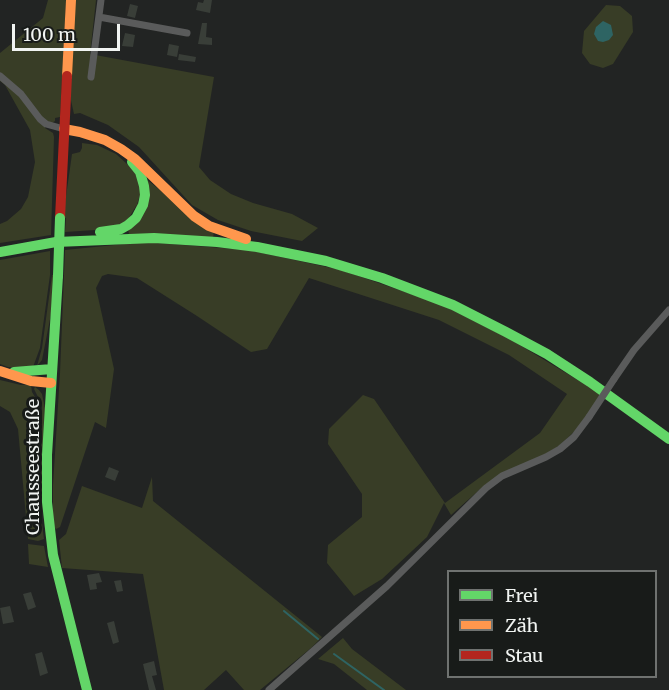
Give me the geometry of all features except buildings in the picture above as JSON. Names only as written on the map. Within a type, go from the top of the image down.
[{"type":"main road","name":"Chausseestraße","points":[[70,0],[58,276],[47,455],[47,502],[55,565],[87,690]]},
{"type":"main road","points":[[64,129],[105,140],[121,149],[135,159],[194,216],[209,226],[229,234],[370,275],[453,304],[547,354],[669,439]]},
{"type":"main road","points":[[65,241],[86,233],[121,229],[136,218],[143,205],[144,186],[140,172],[121,149]]},
{"type":"main road","points":[[3,252],[65,241],[130,238],[257,247],[300,255]]},
{"type":"main road","points":[[4,372],[51,369]]},
{"type":"main road","points":[[4,372],[31,381],[51,384]]},
{"type":"street","points":[[91,77],[101,0]]},
{"type":"street","points":[[99,17],[187,33]]},
{"type":"street","points":[[0,76],[21,94],[46,124],[64,129]]},
{"type":"street","points":[[269,690],[387,586],[486,488],[502,476],[560,449],[574,437],[634,350],[669,310]]},
{"type":"green space","points":[[48,0],[66,0],[60,117],[48,123],[45,128],[53,133],[54,137],[51,235],[0,243],[0,224],[21,209],[28,197],[35,162],[30,130],[5,85],[0,81],[0,53],[43,18]]},
{"type":"green space","points":[[74,0],[96,0],[90,54],[214,77],[199,167],[210,180],[231,194],[292,214],[318,228],[302,241],[251,231],[218,220],[192,205],[139,147],[108,125],[80,113],[74,114],[70,96]]},
{"type":"green space","points":[[606,5],[620,6],[632,16],[633,32],[613,64],[603,68],[590,64],[582,53],[584,31]]},
{"type":"green space","points":[[82,143],[97,145],[116,154],[138,174],[143,194],[126,223],[95,230],[65,232],[66,218],[63,218],[72,154],[80,152]]},
{"type":"green space","points":[[146,179],[214,232],[213,238],[129,234],[128,229]]},
{"type":"green space","points":[[144,242],[248,250],[341,270],[440,304],[508,338],[601,394],[579,427],[559,446],[486,484],[451,515],[444,503],[427,537],[382,579],[354,596],[327,563],[328,545],[362,517],[362,494],[328,444],[329,429],[363,395],[374,399],[445,503],[540,433],[567,394],[509,355],[439,320],[309,278],[267,349],[251,352],[137,278],[108,274],[102,276],[96,288],[114,369],[106,428],[95,422],[60,527],[56,529],[53,526],[53,485],[65,250]]},
{"type":"green space","points":[[50,251],[50,275],[40,348],[33,367],[8,367],[0,364],[0,260]]},
{"type":"green space","points":[[52,275],[54,275],[51,314],[42,360],[37,366],[42,348]]},
{"type":"green space","points":[[0,380],[31,385],[32,392],[40,405],[38,492],[44,539],[38,541],[28,539],[18,429],[10,412],[0,406]]},
{"type":"green space","points":[[35,387],[42,394],[45,408],[48,537],[46,538],[41,492],[42,405]]},
{"type":"green space","points":[[152,477],[153,501],[322,637],[260,690],[244,690],[226,670],[204,690],[164,690],[143,574],[62,568],[59,540],[66,534],[82,486],[142,508]]},
{"type":"green space","points":[[28,544],[44,546],[48,567],[29,564]]},
{"type":"green space","points":[[343,638],[352,649],[406,690],[367,690],[334,664],[318,659]]},
{"type":"water","points":[[603,21],[611,25],[613,35],[609,40],[603,42],[598,41],[594,34],[596,27]]},
{"type":"waterway","points":[[284,611],[318,639]]},
{"type":"waterway","points":[[334,654],[384,690]]},
{"type":"traffic: fast","points":[[100,232],[121,229],[128,225],[136,218],[143,205],[144,186],[140,172],[132,162]]},
{"type":"traffic: fast","points":[[58,276],[60,218]]},
{"type":"traffic: fast","points":[[0,252],[56,242],[154,238],[257,247],[326,261],[382,278],[453,305],[506,332],[547,354],[590,382],[669,439]]},
{"type":"traffic: fast","points":[[58,276],[47,455],[47,502],[53,555],[87,690]]},
{"type":"traffic: fast","points":[[14,372],[52,369]]},
{"type":"traffic: slow","points":[[67,76],[71,0]]},
{"type":"traffic: slow","points":[[64,129],[105,140],[121,149],[135,159],[194,216],[209,226],[246,239]]},
{"type":"traffic: slow","points":[[0,371],[31,381],[51,383]]},
{"type":"traffic: jam","points":[[60,218],[67,76]]}]
